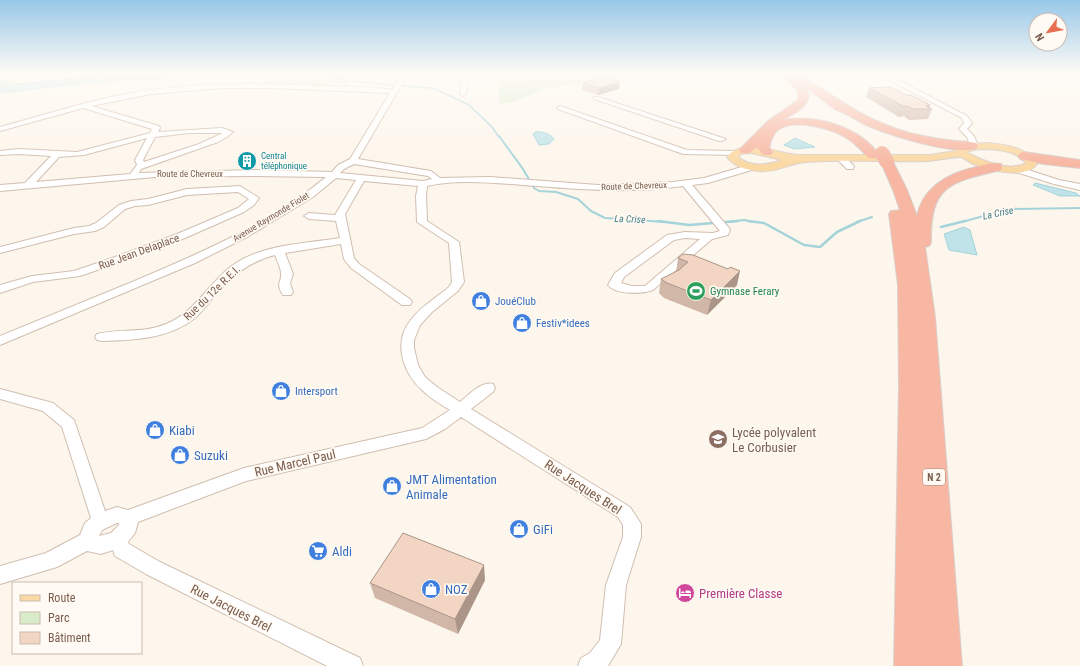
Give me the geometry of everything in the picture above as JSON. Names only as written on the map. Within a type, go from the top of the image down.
[{"type":"highway","points":[[745,150],[758,141],[774,122],[799,103]]},
{"type":"highway","name":"N 2","points":[[826,103],[838,113],[880,158],[892,194],[898,219],[907,285],[910,386],[909,519],[911,666]]},
{"type":"highway","name":"N 2","points":[[834,103],[865,132],[880,158],[898,183],[911,221],[922,287],[946,666]]},
{"type":"highway","points":[[836,103],[865,120],[886,129],[945,144],[972,142]]},
{"type":"highway","points":[[775,157],[763,148],[764,142],[773,128],[782,124],[799,122],[822,124],[843,131],[855,138],[880,158]]},
{"type":"highway","points":[[1028,162],[1080,164]]},
{"type":"highway","points":[[1028,162],[1080,167]]},
{"type":"highway","points":[[922,287],[923,224],[929,200],[936,192],[954,180],[988,165]]},
{"type":"main road","points":[[961,153],[963,148],[972,142],[995,147],[1028,162]]},
{"type":"main road","points":[[775,157],[773,168],[752,167],[734,157],[745,150],[775,157],[789,161],[811,158],[840,157],[929,157],[961,153],[988,165]]},
{"type":"main road","points":[[929,157],[1016,169],[1028,162]]},
{"type":"street","points":[[0,129],[94,103]]},
{"type":"street","name":"Avenue Raymonde Fiolet","points":[[0,341],[191,261],[243,235],[310,195],[334,176],[341,167],[353,161],[388,103]]},
{"type":"street","points":[[612,103],[722,139]]},
{"type":"street","points":[[935,103],[960,114],[967,120],[968,123],[963,129],[972,142]]},
{"type":"street","points":[[81,106],[156,128],[139,160],[142,166]]},
{"type":"street","points":[[560,108],[686,152],[718,154],[734,157],[735,167],[726,175]]},
{"type":"street","points":[[0,154],[14,151],[76,154],[92,151],[129,139],[180,131],[222,130],[228,132],[227,135],[142,166],[138,168],[133,175]]},
{"type":"street","points":[[28,185],[57,154]]},
{"type":"street","points":[[840,157],[850,167]]},
{"type":"street","points":[[353,161],[431,174],[436,178],[436,181]]},
{"type":"street","points":[[1028,162],[1057,182]]},
{"type":"street","name":"Route de Chevreux","points":[[0,188],[133,175],[253,174],[334,176],[423,184],[436,181],[523,181],[598,188],[705,182],[752,167]]},
{"type":"street","points":[[1016,169],[1057,182],[1080,187]]},
{"type":"street","points":[[0,250],[100,226],[122,207],[134,203],[148,202],[187,192],[240,189],[240,186],[253,174]]},
{"type":"street","points":[[361,178],[342,208],[340,218],[349,259],[354,266],[406,302]]},
{"type":"street","name":"Rue Jacques Brel","points":[[423,184],[421,196],[422,222],[454,242],[458,282],[454,289],[414,325],[408,337],[407,348],[410,361],[426,386],[460,410],[624,512],[632,524],[632,536],[616,585],[610,644],[598,661],[589,666]]},
{"type":"street","points":[[686,184],[725,230],[724,233],[709,236],[685,235],[671,237],[619,275],[614,285],[635,290],[650,288],[709,236]]},
{"type":"street","name":"Rue Jean Delaplace","points":[[0,289],[32,279],[76,274],[181,236],[241,210],[251,203],[254,198],[240,189]]},
{"type":"street","points":[[309,216],[340,218]]},
{"type":"street","name":"Rue du 12e R.E.I.","points":[[102,337],[156,333],[174,326],[192,314],[233,270],[250,260],[278,252],[345,240]]},
{"type":"street","points":[[278,252],[287,274],[284,283],[287,292]]},
{"type":"street","name":"Avenue Raymonde Fiolet","points":[[0,332],[131,286]]},
{"type":"street","name":"Rue Marcel Paul","points":[[128,518],[244,475],[426,433],[460,410],[488,388]]},
{"type":"street","points":[[0,394],[48,407],[70,424],[97,513],[101,521]]},
{"type":"street","points":[[117,515],[124,515],[128,518],[129,526],[117,540],[110,543],[97,545],[89,540],[91,530],[101,521],[117,515]]},
{"type":"street","points":[[0,575],[50,561],[89,540]]},
{"type":"street","name":"Rue Jacques Brel","points":[[117,540],[122,550],[153,568],[303,644],[352,666]]},
{"type":"water","points":[[535,132],[545,133],[554,139],[549,144],[539,145],[533,134]]},
{"type":"water","points":[[795,138],[815,147],[794,149],[784,145]]},
{"type":"water","points":[[1035,183],[1076,193],[1080,196],[1060,196],[1033,185]]},
{"type":"water","points":[[964,227],[970,230],[977,255],[949,250],[944,234]]},
{"type":"building","points":[[897,103],[926,103],[930,105],[926,106],[932,109],[913,109]]},
{"type":"building","points":[[683,254],[693,255],[728,269],[730,267],[740,271],[711,300],[667,283],[661,279],[679,270],[688,262],[678,258]]},
{"type":"building","name":"NOZ","points":[[403,533],[484,565],[455,619],[370,583]]},
{"type":"waterway","name":"La Crise","points":[[465,103],[469,105],[492,127],[499,137]]},
{"type":"waterway","name":"La Crise","points":[[499,136],[523,169],[534,188],[539,191],[556,192],[578,199],[591,211],[605,218],[665,222]]},
{"type":"waterway","name":"La Crise","points":[[962,222],[1009,209],[1080,208]]},
{"type":"waterway","name":"La Crise","points":[[860,221],[872,217]]},
{"type":"waterway","name":"La Crise","points":[[730,222],[744,220],[751,221]]},
{"type":"waterway","name":"La Crise","points":[[658,221],[689,225],[730,222]]},
{"type":"waterway","name":"La Crise","points":[[730,222],[738,221]]},
{"type":"waterway","name":"La Crise","points":[[751,221],[764,223],[804,245],[820,247],[837,232],[860,221]]},
{"type":"waterway","name":"La Crise","points":[[941,227],[965,221]]},
{"type":"place","name":"Central téléphonique","points":[[247,161]]},
{"type":"place","name":"Gymnase Ferary","points":[[696,291]]},
{"type":"place","name":"JouéClub","points":[[481,301]]},
{"type":"place","name":"Festiv*idees","points":[[522,323]]},
{"type":"place","name":"Intersport","points":[[281,391]]},
{"type":"place","name":"Kiabi","points":[[155,430]]},
{"type":"place","name":"Lycée polyvalent Le Corbusier","points":[[718,439]]},
{"type":"place","name":"Suzuki","points":[[180,455]]},
{"type":"place","name":"JMT Alimentation Animale","points":[[392,486]]},
{"type":"place","name":"GiFi","points":[[519,529]]},
{"type":"place","name":"Aldi","points":[[318,551]]},
{"type":"place","name":"NOZ","points":[[431,589]]},
{"type":"place","name":"Première Classe","points":[[685,593]]}]
